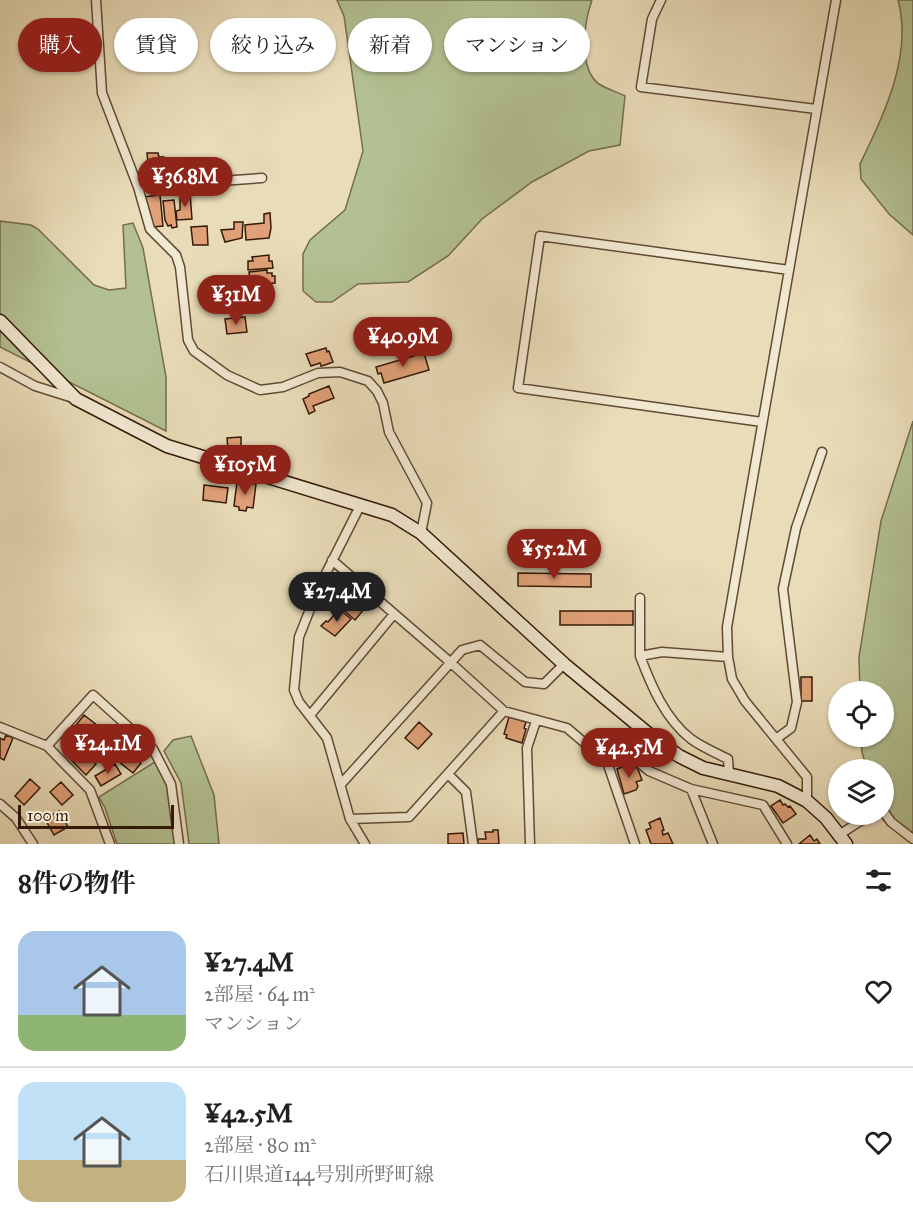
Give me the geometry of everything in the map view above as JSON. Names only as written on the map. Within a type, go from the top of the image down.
[{"type":"main road","points":[[0,321],[76,399],[167,446],[392,515],[421,533],[564,664],[651,736],[679,756],[703,768],[778,786],[807,801],[826,818],[842,839]]},
{"type":"street","points":[[96,0],[102,93],[138,188],[150,229],[176,255],[180,267],[188,340],[194,351],[227,375],[260,390],[283,387],[318,374],[340,372],[368,381],[383,403],[389,432],[427,503],[421,533]]},
{"type":"street","points":[[661,0],[652,20],[641,87],[816,109]]},
{"type":"street","points":[[807,801],[807,777],[745,701],[732,679],[728,657],[727,627],[836,0]]},
{"type":"street","points":[[138,188],[262,178]]},
{"type":"street","points":[[762,422],[518,388],[540,236],[789,270]]},
{"type":"street","points":[[0,367],[35,386],[76,399]]},
{"type":"street","points":[[776,739],[791,728],[797,702],[783,589],[796,528],[822,452]]},
{"type":"street","points":[[360,506],[332,560],[299,637],[294,690],[299,702],[327,738],[342,783],[350,819],[365,844]]},
{"type":"street","points":[[332,560],[504,711],[567,729],[607,762],[635,844]]},
{"type":"street","points":[[640,598],[640,656],[650,682],[672,721],[692,740],[728,759],[729,774]]},
{"type":"street","points":[[310,714],[394,614]]},
{"type":"street","points":[[342,783],[462,650],[480,645],[525,682],[544,684],[564,664]]},
{"type":"street","points":[[640,656],[662,652],[728,657]]},
{"type":"street","points":[[47,746],[93,695],[153,749],[171,784],[179,844]]},
{"type":"street","points":[[350,819],[409,817],[504,711]]},
{"type":"street","points":[[530,844],[527,748],[536,721]]},
{"type":"street","points":[[0,727],[47,746],[90,790],[110,844]]},
{"type":"street","points":[[607,762],[626,752],[649,771],[691,789],[763,805],[787,844]]},
{"type":"street","points":[[448,774],[466,792],[472,844]]},
{"type":"street","points":[[691,789],[713,844]]},
{"type":"street","points":[[0,804],[16,818],[33,844]]},
{"type":"street","points":[[894,824],[913,839]]},
{"type":"street","points":[[842,839],[858,825]]},
{"type":"green space","points":[[337,0],[592,0],[588,18],[444,18],[444,72],[590,72],[599,84],[625,96],[620,145],[589,151],[532,182],[482,219],[448,256],[408,282],[358,284],[332,302],[316,302],[303,291],[303,254],[310,240],[345,210],[363,151],[352,72],[432,72],[432,18],[348,18],[348,44],[344,16]]},
{"type":"green space","points":[[898,0],[913,0],[913,235],[889,214],[861,179],[860,164],[887,105],[899,63],[902,21]]},
{"type":"green space","points":[[0,221],[31,225],[38,229],[94,285],[109,290],[126,288],[123,225],[133,223],[143,248],[166,377],[166,431],[0,347]]},
{"type":"green space","points":[[913,421],[913,833],[894,825],[894,759],[864,759],[862,752],[862,747],[894,747],[894,681],[860,681],[859,657],[881,521]]},
{"type":"green space","points":[[191,736],[214,795],[219,844],[189,844],[181,783],[164,751],[173,740]]},
{"type":"green space","points":[[158,760],[171,784],[179,844],[117,844],[99,797]]},
{"type":"building","points":[[147,153],[158,153],[159,157],[164,157],[165,172],[149,174]]},
{"type":"building","points":[[190,193],[192,219],[177,220],[176,211],[180,210],[180,194]]},
{"type":"building","points":[[160,195],[163,226],[153,227],[149,209],[144,209],[143,197]]},
{"type":"building","points":[[174,200],[177,227],[172,228],[165,220],[163,201]]},
{"type":"building","points":[[270,213],[269,238],[246,240],[245,225],[264,223],[264,214]]},
{"type":"building","points":[[234,222],[243,222],[242,238],[225,242],[221,230],[234,229]]},
{"type":"building","points":[[207,226],[208,245],[193,245],[191,227]]},
{"type":"building","points":[[269,255],[273,268],[248,270],[248,261],[253,261],[252,257]]},
{"type":"building","points":[[267,270],[267,273],[275,276],[275,283],[250,285],[249,272]]},
{"type":"building","points":[[247,277],[249,297],[229,298],[228,287],[238,287],[237,279]]},
{"type":"building","points":[[245,317],[247,332],[227,334],[225,319]]},
{"type":"building","points":[[326,348],[333,362],[311,366],[306,354]]},
{"type":"building","points":[[424,353],[429,370],[384,383],[381,373],[378,374],[376,367]]},
{"type":"building","points":[[329,386],[334,398],[313,406],[315,411],[309,414],[303,399]]},
{"type":"building","points":[[241,437],[241,461],[229,459],[227,438]]},
{"type":"building","points":[[237,482],[256,484],[253,508],[247,507],[246,511],[234,506]]},
{"type":"building","points":[[204,485],[228,488],[226,503],[203,500]]},
{"type":"building","points":[[518,573],[591,574],[591,587],[518,586]]},
{"type":"building","points":[[351,596],[366,607],[355,620],[341,608]]},
{"type":"building","points":[[339,609],[351,619],[335,636],[321,626],[326,621],[328,622]]},
{"type":"building","points":[[560,611],[633,611],[633,625],[560,625]]},
{"type":"building","points":[[801,677],[812,677],[812,701],[801,701]]},
{"type":"building","points":[[84,715],[120,743],[112,753],[76,725]]},
{"type":"building","points":[[509,717],[526,722],[522,743],[506,738],[507,735],[504,734]]},
{"type":"building","points":[[419,722],[432,734],[418,749],[405,738]]},
{"type":"building","points":[[6,735],[13,738],[4,760],[0,758],[0,738],[4,740]]},
{"type":"building","points":[[74,742],[96,764],[86,775],[64,753]]},
{"type":"building","points":[[124,745],[138,756],[136,759],[141,763],[133,773],[114,758]]},
{"type":"building","points":[[115,764],[121,774],[101,786],[95,776]]},
{"type":"building","points":[[627,765],[629,770],[637,767],[642,780],[636,782],[638,786],[636,790],[624,794],[617,769]]},
{"type":"building","points":[[30,779],[40,788],[24,805],[15,796]]},
{"type":"building","points":[[61,782],[73,795],[62,805],[50,792]]},
{"type":"building","points":[[780,800],[783,805],[790,806],[796,814],[783,823],[771,806]]},
{"type":"building","points":[[59,811],[68,827],[54,835],[45,819]]},
{"type":"building","points":[[660,818],[664,830],[663,835],[668,833],[673,844],[651,844],[646,830],[651,828],[649,823]]},
{"type":"building","points":[[493,830],[498,830],[499,844],[478,844],[478,839],[486,839],[485,832],[493,832]]},
{"type":"building","points":[[463,833],[464,844],[448,844],[448,834]]},
{"type":"building","points":[[810,835],[820,844],[799,844]]}]
